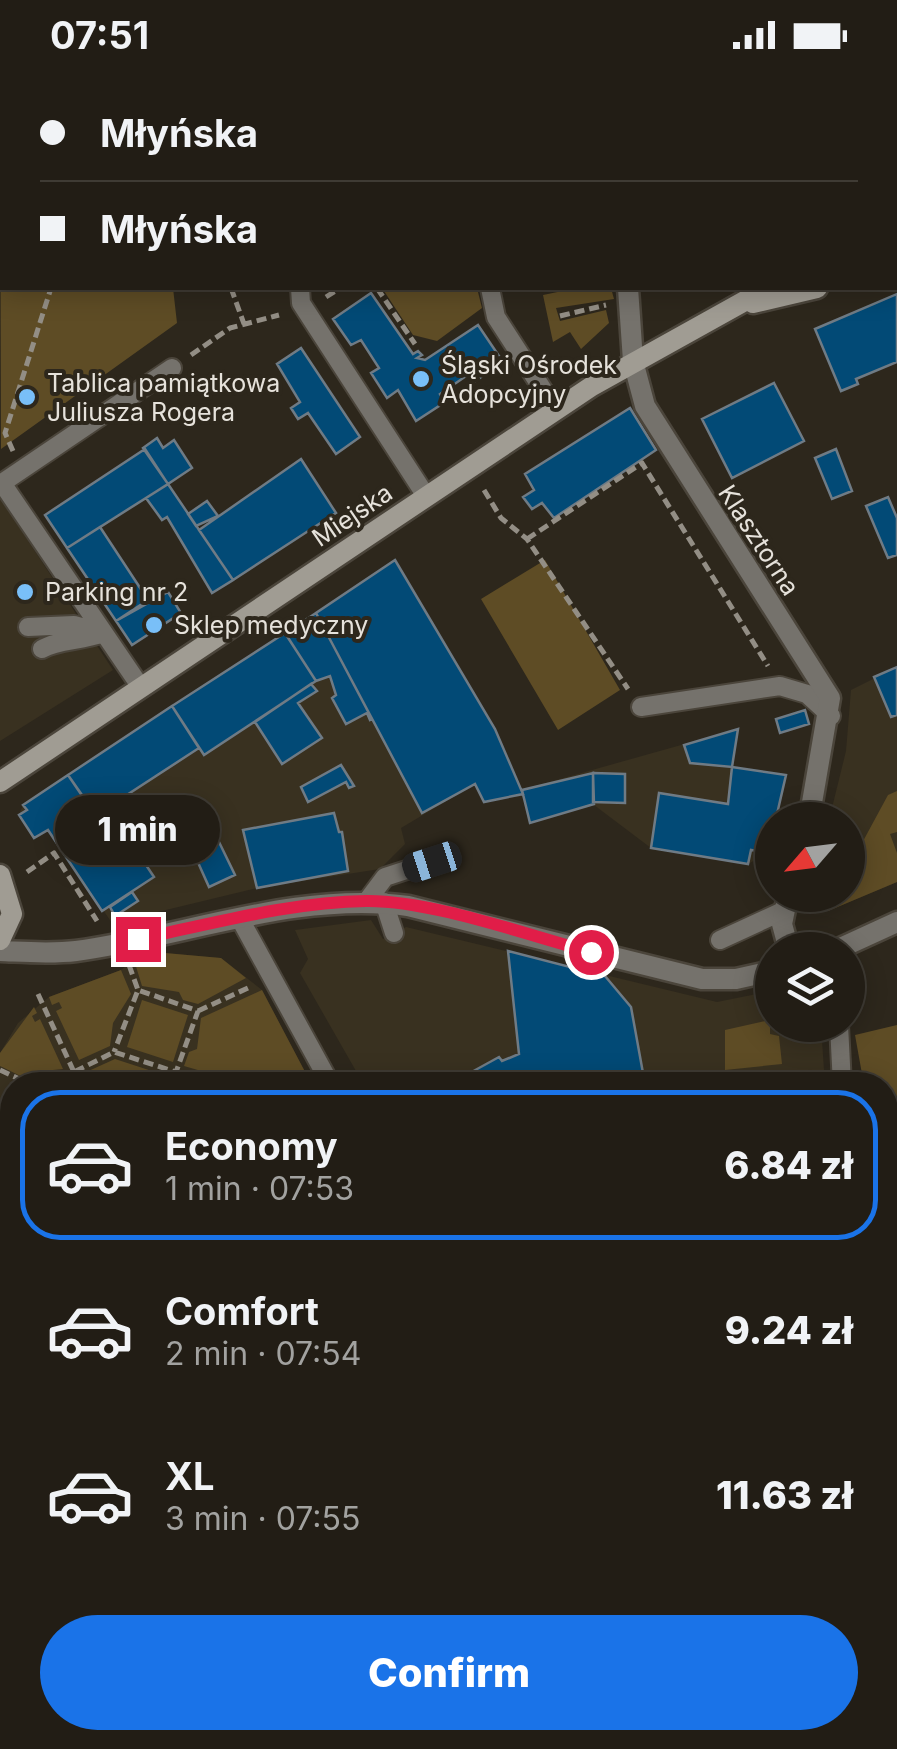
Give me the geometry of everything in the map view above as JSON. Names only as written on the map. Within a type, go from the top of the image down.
[{"type":"street","name":"Klasztorna","points":[[628,290],[633,361],[640,394],[652,419],[825,683],[830,716],[813,802]]},
{"type":"street","name":"Miejska","points":[[0,782],[556,410],[633,361],[765,290]]},
{"type":"street","name":"Miejska","points":[[741,306],[809,290]]},
{"type":"street","points":[[0,875],[12,914],[0,940]]},
{"type":"street","points":[[0,951],[80,950],[240,919],[376,902],[702,979],[728,980],[755,974]]},
{"type":"street","points":[[865,937],[897,922]]},
{"type":"lane","points":[[301,290],[306,310],[426,496]]},
{"type":"lane","points":[[490,290],[496,317],[556,410]]},
{"type":"lane","points":[[140,686],[2,484],[172,368]]},
{"type":"lane","points":[[28,627],[74,625],[103,633]]},
{"type":"lane","points":[[42,649],[51,644],[75,644],[103,633]]},
{"type":"lane","points":[[641,707],[780,686],[807,694],[830,716]]},
{"type":"lane","points":[[394,933],[376,902],[385,878],[432,862]]},
{"type":"lane","points":[[720,940],[770,912]]},
{"type":"lane","points":[[240,919],[324,1072]]},
{"type":"lane","points":[[840,1042],[841,1072]]},
{"type":"path","points":[[5,433],[50,290]]},
{"type":"path","points":[[232,290],[244,324]]},
{"type":"path","points":[[172,368],[230,328],[306,310],[337,290]]},
{"type":"path","points":[[378,290],[415,344]]},
{"type":"path","points":[[560,316],[605,305]]},
{"type":"path","points":[[0,423],[25,468]]},
{"type":"path","points":[[527,539],[642,463],[780,686]]},
{"type":"path","points":[[484,490],[501,518],[527,539],[641,707]]},
{"type":"path","points":[[28,872],[54,853],[91,911]]},
{"type":"path","points":[[38,994],[74,1072],[114,1052],[138,990],[132,972]]},
{"type":"path","points":[[138,990],[198,1011],[253,985]]},
{"type":"path","points":[[114,1052],[176,1072],[198,1011]]},
{"type":"shaded area","points":[[1,290],[173,290],[177,323],[1,449]]},
{"type":"shaded area","points":[[383,290],[478,290],[482,308],[437,341],[413,335]]},
{"type":"shaded area","points":[[567,290],[612,290],[614,299],[556,308],[560,321],[606,310],[609,323],[581,349],[570,332],[553,342],[543,295]]},
{"type":"shaded area","name":"Parking nr 2","points":[[0,498],[113,670],[0,741]]},
{"type":"shaded area","points":[[395,560],[495,729],[521,790],[738,729],[728,804],[755,811],[755,860],[748,864],[651,848],[594,805],[530,823],[522,796],[484,802],[475,784],[401,828],[405,844],[380,869],[257,888],[112,923],[48,830],[34,838],[19,815],[23,805]]},
{"type":"shaded area","points":[[545,560],[620,690],[558,730],[481,599]]},
{"type":"shaded area","points":[[897,667],[897,882],[865,895],[865,802],[833,802],[846,751],[851,690]]},
{"type":"shaded area","points":[[897,791],[897,832],[890,834],[897,853],[897,882],[865,895],[865,838],[888,795]]},
{"type":"shaded area","points":[[371,920],[383,939],[406,927],[717,1002],[755,994],[755,1042],[822,1042],[824,1072],[357,1072],[300,973],[308,959],[295,930]]},
{"type":"shaded area","points":[[165,953],[221,958],[262,990],[305,1072],[0,1072],[0,1053],[18,1023],[49,997],[121,970],[134,960]]},
{"type":"shaded area","points":[[165,953],[221,958],[246,978],[198,1004],[183,1000],[179,992],[142,986],[134,960]]},
{"type":"shaded area","points":[[121,970],[131,994],[113,1023],[110,1046],[79,1060],[56,1011],[62,1008],[59,1002],[52,1005],[49,997]]},
{"type":"shaded area","points":[[262,990],[305,1072],[205,1072],[184,1066],[189,1052],[197,1049],[201,1018]]},
{"type":"shaded area","points":[[142,1000],[188,1015],[173,1062],[127,1047]]},
{"type":"shaded area","points":[[34,1007],[37,1013],[32,1016],[35,1022],[40,1019],[63,1069],[12,1072],[0,1066],[0,1053]]},
{"type":"shaded area","points":[[755,1023],[755,1042],[780,1042],[782,1064],[725,1070],[725,1030]]},
{"type":"shaded area","points":[[897,1025],[897,1072],[862,1072],[856,1042],[865,1042],[865,1033]]},
{"type":"shaded area","points":[[115,1059],[155,1072],[86,1072]]},
{"type":"building","points":[[371,293],[413,354],[418,351],[422,355],[417,358],[425,360],[478,325],[503,362],[474,382],[469,374],[440,394],[445,402],[416,421],[398,390],[387,398],[371,373],[379,368],[361,340],[351,345],[333,319]]},
{"type":"building","points":[[897,294],[897,362],[856,379],[858,384],[841,391],[815,329]]},
{"type":"building","points":[[301,348],[360,437],[336,454],[308,413],[298,419],[291,408],[300,402],[277,364]]},
{"type":"building","points":[[774,383],[804,441],[732,478],[702,419]]},
{"type":"building","points":[[630,408],[656,450],[554,518],[542,503],[532,509],[523,497],[534,490],[525,474]]},
{"type":"building","points":[[157,438],[163,448],[174,440],[192,468],[168,484],[143,448]]},
{"type":"building","points":[[145,449],[168,484],[67,548],[45,515]]},
{"type":"building","points":[[836,449],[852,491],[832,499],[815,458]]},
{"type":"building","points":[[301,459],[336,513],[233,580],[199,530]]},
{"type":"building","points":[[168,484],[233,580],[212,593],[167,517],[162,520],[146,498]]},
{"type":"building","points":[[888,497],[897,518],[897,555],[888,558],[866,506]]},
{"type":"building","points":[[207,501],[218,516],[196,526],[188,514]]},
{"type":"building","points":[[100,527],[148,600],[116,621],[67,548]]},
{"type":"building","points":[[395,560],[495,729],[523,794],[484,802],[475,784],[422,813],[316,613]]},
{"type":"building","points":[[168,592],[181,613],[132,645],[116,621]]},
{"type":"building","points":[[316,613],[372,719],[367,713],[346,724],[332,698],[336,695],[330,676],[316,681],[285,633]]},
{"type":"building","points":[[285,633],[316,681],[204,755],[172,706]]},
{"type":"building","points":[[897,667],[897,715],[891,717],[874,677]]},
{"type":"building","points":[[311,684],[317,691],[298,703],[322,738],[282,764],[255,722]]},
{"type":"building","points":[[172,706],[199,748],[96,815],[68,775]]},
{"type":"building","points":[[805,710],[809,724],[780,733],[776,719]]},
{"type":"building","points":[[738,729],[732,767],[690,763],[684,745]]},
{"type":"building","points":[[341,765],[354,786],[349,788],[346,782],[308,802],[301,787]]},
{"type":"building","points":[[732,767],[786,775],[780,802],[755,802],[755,851],[751,850],[748,864],[651,848],[659,793],[728,804]]},
{"type":"building","points":[[593,773],[594,804],[530,823],[522,790]]},
{"type":"building","points":[[593,773],[625,774],[625,803],[593,802]]},
{"type":"building","points":[[68,775],[104,828],[116,820],[154,877],[102,911],[48,830],[34,838],[19,815],[27,810],[23,805]]},
{"type":"building","points":[[203,809],[235,875],[209,887],[179,820]]},
{"type":"building","points":[[334,813],[342,832],[348,871],[257,888],[243,830]]},
{"type":"building","points":[[132,892],[138,901],[115,916],[110,907]]},
{"type":"building","points":[[508,951],[605,976],[631,1007],[643,1072],[472,1072],[499,1057],[502,1061],[519,1054]]},
{"type":"place","name":"Śląski Ośrodek Adopcyjny","points":[[421,379]]},
{"type":"place","name":"Tablica pamiątkowa Juliusza Rogera","points":[[27,397]]},
{"type":"place","name":"Parking nr 2","points":[[25,592]]},
{"type":"place","name":"Sklep medyczny","points":[[154,625]]},
{"type":"route","points":[[138,939],[304,907],[367,901],[408,906],[591,952]]}]
